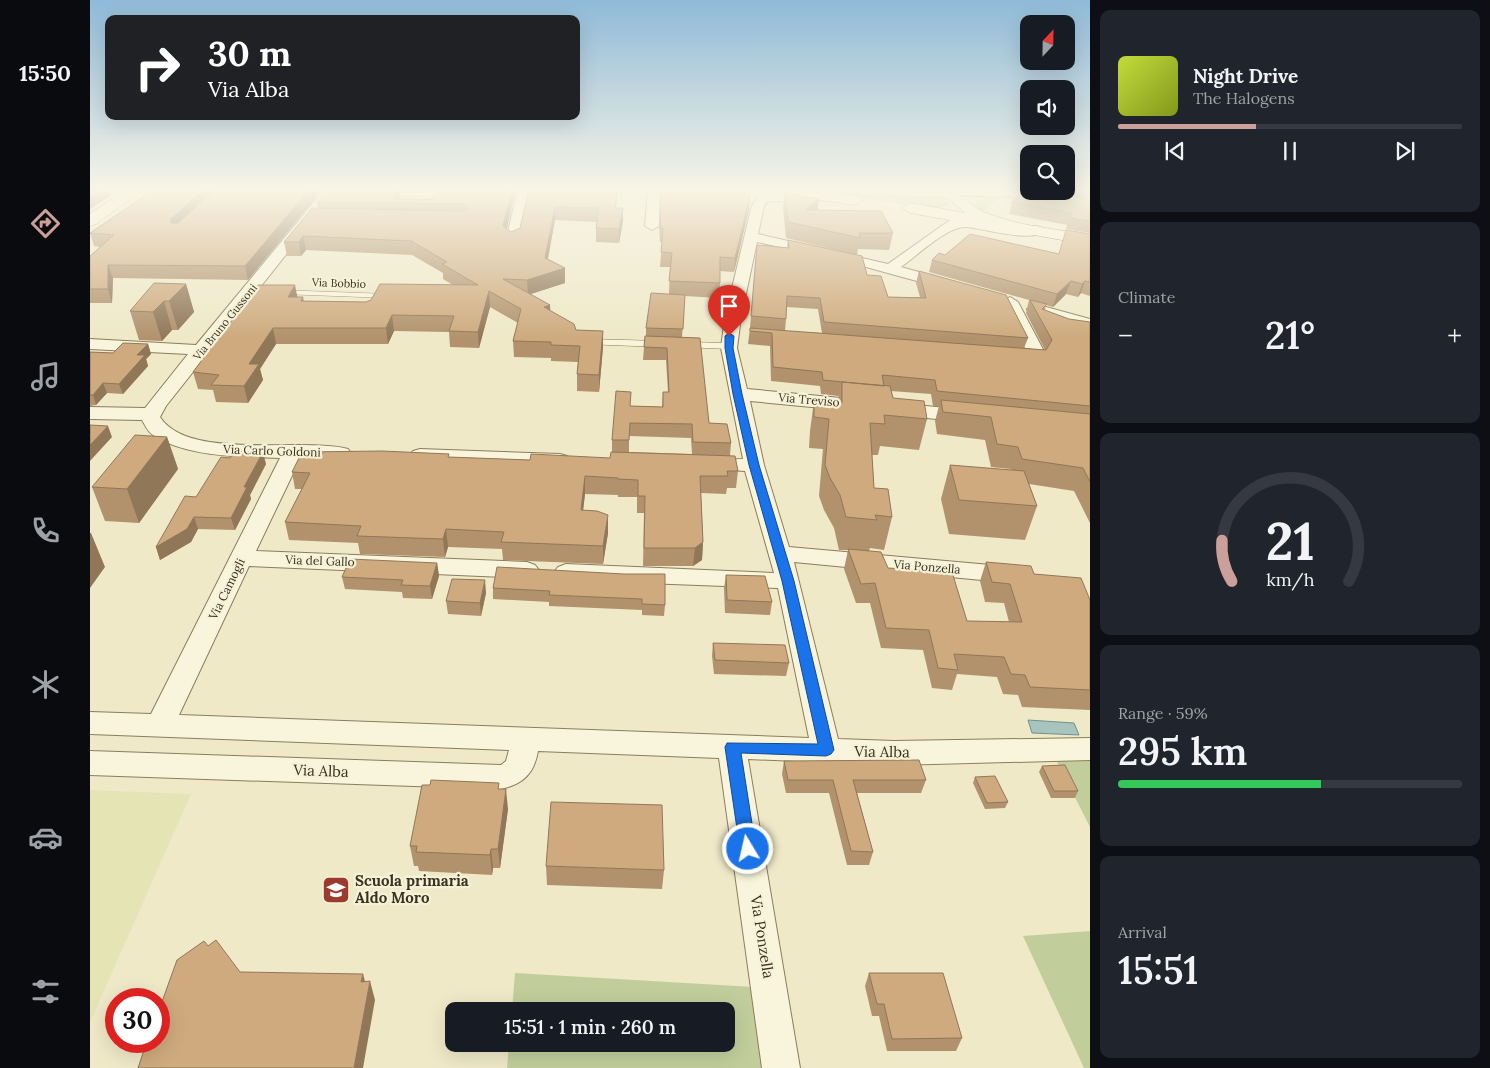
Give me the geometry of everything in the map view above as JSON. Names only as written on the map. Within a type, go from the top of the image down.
[{"type":"street","name":"Via Bruno Gussoni","points":[[151,414],[202,350],[255,291],[296,239]]},
{"type":"street","points":[[751,239],[735,338],[738,394],[754,465],[788,581],[826,750]]},
{"type":"street","points":[[759,239],[890,269],[962,289]]},
{"type":"street","points":[[890,269],[929,239]]},
{"type":"street","points":[[999,356],[1028,359],[1037,356],[1003,300],[1090,324]]},
{"type":"street","points":[[90,344],[202,350]]},
{"type":"street","name":"Via Treviso","points":[[738,394],[988,418]]},
{"type":"street","points":[[90,413],[151,414]]},
{"type":"street","name":"Via Carlo Goldoni","points":[[151,414],[150,420],[156,429],[180,442],[214,448],[363,454]]},
{"type":"street","name":"Via Camogli","points":[[160,726],[293,452]]},
{"type":"street","points":[[402,455],[581,460]]},
{"type":"street","points":[[688,464],[754,465]]},
{"type":"street","name":"Via Ponzella","points":[[780,553],[1034,576]]},
{"type":"street","name":"Via del Gallo","points":[[243,558],[788,581]]},
{"type":"street","name":"Via Alba","points":[[90,723],[913,753],[1090,749]]},
{"type":"street","name":"Via Alba","points":[[90,763],[501,777],[511,775],[519,768],[524,739]]},
{"type":"street","name":"Via Ponzella","points":[[732,747],[782,1068]]},
{"type":"lane","name":"Via Bobbio","points":[[268,292],[400,296]]},
{"type":"lane","points":[[579,342],[735,338]]},
{"type":"green space","points":[[1055,758],[1090,759],[1090,827]]},
{"type":"green space","points":[[90,790],[191,794],[105,988],[90,1022]]},
{"type":"green space","points":[[1090,931],[1090,1068],[1084,1068],[1023,936]]},
{"type":"green space","points":[[515,973],[754,987],[765,1068],[507,1068],[508,1052],[735,1052],[735,1002],[513,1002]]},
{"type":"water","points":[[1028,720],[1074,723],[1079,735],[1032,733]]},
{"type":"building","points":[[110,239],[268,239],[245,266],[108,265],[108,289],[90,289],[90,256]]},
{"type":"building","points":[[287,239],[301,239],[299,242],[284,242]]},
{"type":"building","points":[[364,239],[549,239],[545,258],[565,268],[527,280],[503,279],[550,305],[544,307],[574,324],[576,330],[603,331],[599,375],[577,374],[580,346],[551,345],[551,342],[513,341],[521,309],[489,291],[478,332],[449,331],[454,316],[392,315],[386,328],[273,328],[249,364],[259,364],[244,386],[211,385],[219,375],[193,372],[258,285],[295,285],[288,297],[303,297],[301,301],[366,302],[371,300],[380,284],[478,285],[442,264],[447,262],[411,241]]},
{"type":"building","points":[[662,239],[740,239],[735,258],[720,257],[720,283],[669,281],[672,253],[661,252]]},
{"type":"building","points":[[964,239],[992,239],[1059,254],[1063,239],[1090,239],[1090,282],[1085,281],[1082,284],[1071,281],[1057,294],[932,260],[939,253],[945,255]]},
{"type":"building","points":[[788,240],[862,256],[867,275],[881,276],[888,297],[926,298],[919,271],[1006,295],[1028,338],[824,322],[820,298],[787,296],[786,319],[751,316],[757,245],[789,248]]},
{"type":"building","points":[[154,283],[186,284],[169,301],[164,301],[153,312],[130,311]]},
{"type":"building","points":[[651,293],[685,295],[683,329],[646,328]]},
{"type":"building","points":[[1030,300],[1047,304],[1042,309],[1069,319],[1090,322],[1090,406],[937,391],[935,380],[882,375],[884,386],[823,380],[822,372],[773,367],[772,333],[750,331],[750,328],[1046,350],[1052,340]]},
{"type":"building","points":[[645,336],[700,338],[709,423],[727,424],[731,443],[693,442],[692,424],[630,423],[629,440],[612,440],[616,391],[631,392],[630,406],[663,407],[663,392],[669,392],[667,348],[644,347]]},
{"type":"building","points":[[123,343],[148,344],[137,355],[145,355],[119,384],[103,383],[93,395],[90,395],[90,352],[113,353]]},
{"type":"building","points":[[842,382],[890,386],[893,398],[924,401],[927,419],[884,415],[885,424],[870,423],[874,488],[888,489],[892,517],[875,515],[877,520],[846,517],[840,495],[825,465],[829,419],[814,417],[814,401],[842,403]]},
{"type":"building","points":[[941,400],[1090,414],[1090,482],[1083,468],[1022,459],[1018,447],[997,444],[991,417],[943,412]]},
{"type":"building","points":[[90,425],[108,426],[90,445]]},
{"type":"building","points":[[135,435],[167,437],[127,489],[92,487]]},
{"type":"building","points":[[235,451],[263,452],[244,487],[247,487],[231,518],[194,517],[187,529],[156,547],[185,496],[196,497],[221,457],[230,458]]},
{"type":"building","points":[[382,451],[449,454],[448,457],[530,460],[531,454],[610,458],[611,452],[735,456],[738,471],[727,471],[728,476],[700,476],[703,542],[695,548],[644,548],[645,496],[638,496],[638,480],[618,478],[585,476],[581,510],[597,511],[608,515],[603,546],[501,542],[504,532],[446,529],[443,539],[357,536],[361,526],[285,522],[310,473],[292,472],[302,452]]},
{"type":"building","points":[[950,465],[1024,471],[1037,506],[959,500]]},
{"type":"building","points":[[848,549],[881,552],[888,568],[952,572],[967,621],[1022,622],[1010,584],[992,582],[986,562],[1031,566],[1034,574],[1081,578],[1090,600],[1090,690],[1030,687],[1025,675],[1011,674],[1004,657],[954,654],[958,670],[938,668],[929,630],[886,628],[875,583],[861,584]]},
{"type":"building","points":[[350,559],[437,563],[430,586],[401,585],[403,580],[342,577]]},
{"type":"building","points":[[497,567],[624,574],[665,574],[665,605],[642,604],[642,599],[549,595],[550,591],[493,588]]},
{"type":"building","points":[[726,575],[765,576],[772,602],[727,600]]},
{"type":"building","points":[[452,579],[485,580],[480,603],[446,601]]},
{"type":"building","points":[[713,643],[785,645],[789,663],[715,660]]},
{"type":"building","points":[[919,760],[926,780],[853,780],[873,852],[851,851],[833,780],[788,780],[784,761]]},
{"type":"building","points":[[1065,765],[1078,791],[1054,791],[1042,766]]},
{"type":"building","points":[[995,776],[1008,802],[987,803],[975,777]]},
{"type":"building","points":[[431,780],[499,783],[498,789],[506,789],[498,849],[491,849],[490,855],[416,852],[417,846],[410,846],[422,785],[430,785]]},
{"type":"building","points":[[551,802],[662,805],[664,870],[546,866]]},
{"type":"building","points":[[216,940],[240,972],[363,974],[361,982],[370,981],[354,1068],[138,1068],[143,1053],[170,1053],[170,988],[167,988],[177,960],[204,941],[208,946]]},
{"type":"building","points":[[869,973],[943,973],[962,1038],[892,1039],[884,1004],[877,1004]]},
{"type":"place","name":"Scuola primaria Aldo Moro","points":[[336,890]]},
{"type":"route","points":[[729,336],[729,348],[754,465],[788,581],[826,750],[732,747],[748,849]]}]
